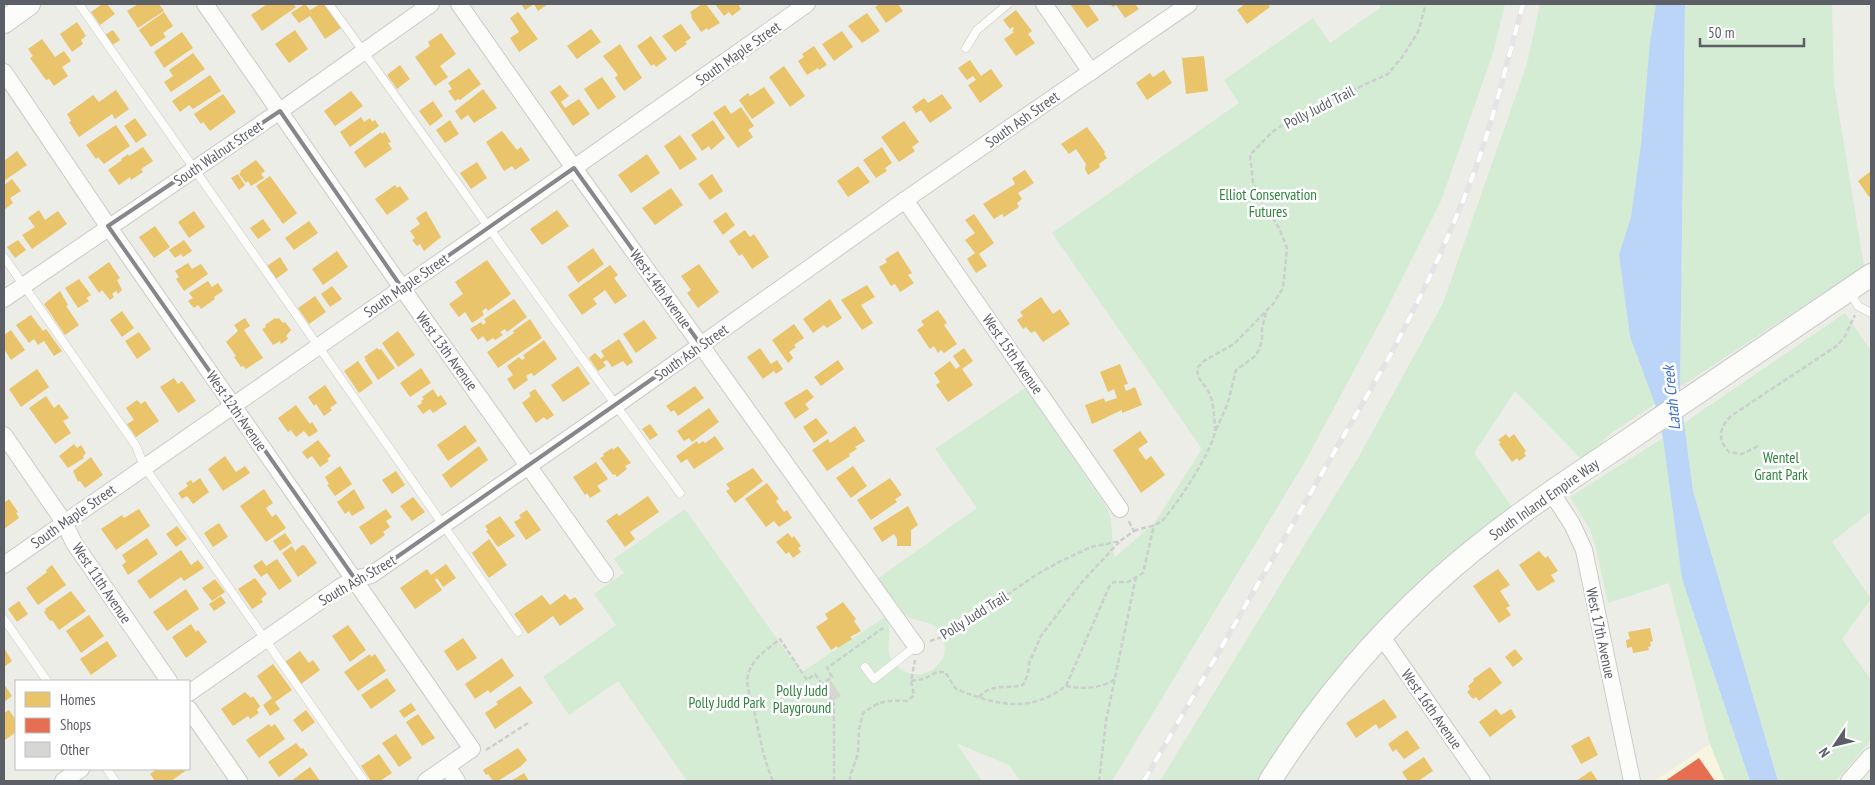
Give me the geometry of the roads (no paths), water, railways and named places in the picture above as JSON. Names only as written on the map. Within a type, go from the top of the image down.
[{"type":"street","points":[[4,22],[29,4]]},
{"type":"street","name":"West 13th Avenue","points":[[205,4],[402,288],[605,574]]},
{"type":"street","name":"South Walnut Street","points":[[4,299],[108,226],[280,111],[431,4]]},
{"type":"street","name":"West 14th Avenue","points":[[459,4],[916,646]]},
{"type":"street","name":"South Maple Street","points":[[4,565],[807,4]]},
{"type":"street","points":[[1044,4],[1091,72]]},
{"type":"street","name":"South Ash Street","points":[[190,692],[340,587],[355,579],[371,575],[615,406],[905,200],[1189,4]]},
{"type":"street","name":"West 12th Avenue","points":[[4,72],[108,226],[472,749],[447,767]]},
{"type":"street","name":"West 15th Avenue","points":[[905,200],[1120,509]]},
{"type":"street","name":"South Inland Empire Way","points":[[1270,781],[1321,707],[1382,637],[1458,562],[1491,535],[1551,492],[1731,370],[1854,298],[1871,275]]},
{"type":"street","name":"West 11th Avenue","points":[[4,435],[64,522],[74,543],[169,680]]},
{"type":"street","name":"West 17th Avenue","points":[[1551,492],[1578,534],[1584,550],[1632,781]]},
{"type":"street","name":"West 16th Avenue","points":[[1382,637],[1482,781]]},
{"type":"street","points":[[190,710],[239,781]]},
{"type":"street","points":[[1849,781],[1871,756]]},
{"type":"street","points":[[426,781],[447,767],[457,781]]},
{"type":"street","points":[[63,781],[80,770]]},
{"type":"lane","points":[[79,4],[518,632]]},
{"type":"lane","points":[[329,4],[490,227],[615,406],[680,493]]},
{"type":"lane","points":[[966,48],[977,30],[1008,4]]},
{"type":"lane","points":[[4,257],[136,446],[144,466],[364,781]]},
{"type":"lane","points":[[1854,298],[1871,313]]},
{"type":"lane","points":[[4,619],[46,680]]},
{"type":"lane","points":[[865,666],[874,680],[916,646]]},
{"type":"lane","points":[[108,770],[115,781]]},
{"type":"water","name":"Latah Creek","points":[[1656,4],[1685,4],[1680,387],[1693,491],[1778,781],[1750,781],[1682,579],[1663,438],[1655,404],[1630,337],[1619,255],[1631,217]]},
{"type":"railway","points":[[1144,781],[1387,361],[1420,296],[1450,231],[1477,164],[1492,119],[1523,4]]},
{"type":"park label","name":"Elliot Conservation Futures","points":[[1268,202]]},
{"type":"park label","name":"Wentel Grant Park","points":[[1781,466]]},
{"type":"park label","name":"Polly Judd Playground","points":[[802,698]]},
{"type":"park label","name":"Polly Judd Park","points":[[727,702]]}]
